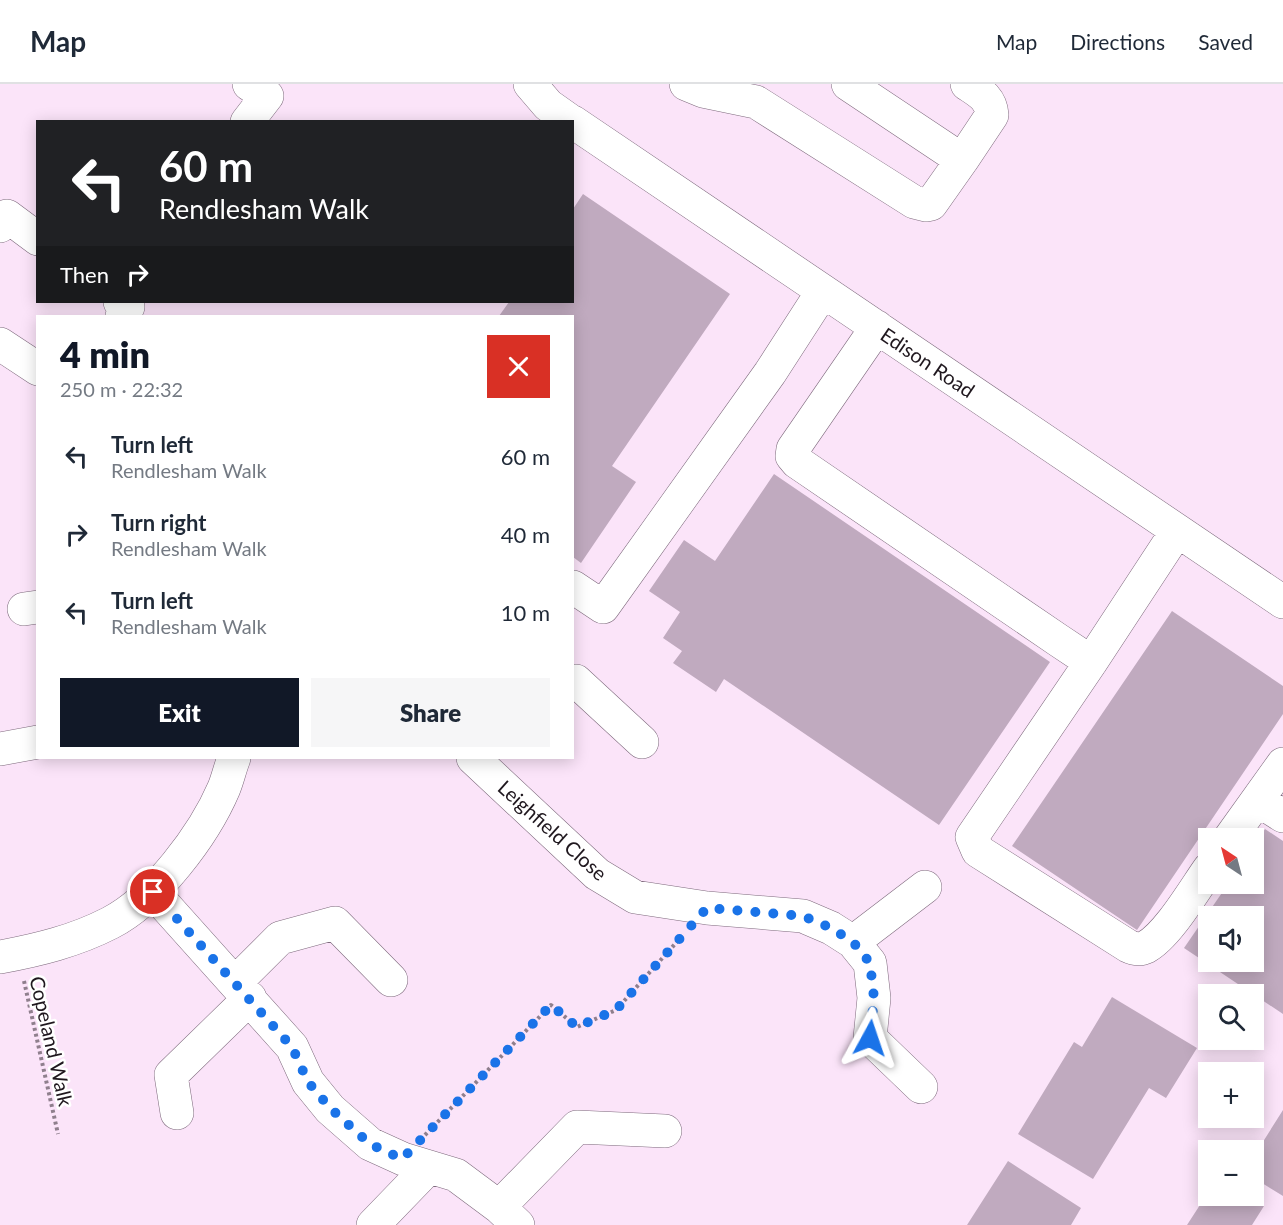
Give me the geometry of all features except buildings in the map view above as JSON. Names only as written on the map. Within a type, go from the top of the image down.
[{"type":"street","name":"Edison Road","points":[[530,84],[548,105],[569,120]]},
{"type":"street","points":[[686,84],[703,92],[756,102],[914,202],[921,204],[931,204],[992,115],[988,101],[967,84]]},
{"type":"street","points":[[848,84],[962,160]]},
{"type":"street","points":[[248,120],[266,88]]},
{"type":"street","name":"Edison Road","points":[[574,123],[1283,602]]},
{"type":"street","points":[[2,217],[36,238]]},
{"type":"street","points":[[574,588],[603,607],[770,373],[823,291]]},
{"type":"street","points":[[877,327],[793,449],[792,456],[797,462],[1091,662]]},
{"type":"street","points":[[0,344],[36,368]]},
{"type":"street","points":[[1178,531],[972,837],[978,851],[1135,949],[1144,948],[1167,929],[1198,885]]},
{"type":"street","points":[[574,683],[576,681],[642,742]]},
{"type":"street","points":[[0,749],[36,742]]},
{"type":"street","points":[[9,955],[71,941],[112,922],[153,892],[195,840],[224,789],[234,759]]},
{"type":"street","name":"Leighfield Close","points":[[486,762],[597,874],[635,897],[707,908],[803,916],[831,928],[853,942],[870,963],[874,998],[870,1038],[921,1087]]},
{"type":"street","points":[[1243,828],[1270,808],[1283,764]]},
{"type":"street","points":[[853,942],[925,887]]},
{"type":"street","points":[[153,892],[292,1047],[308,1082],[330,1108],[370,1144],[456,1176],[508,1216],[577,1127],[665,1131]]},
{"type":"street","points":[[177,1113],[171,1075],[243,990],[280,938],[335,923],[391,980]]},
{"type":"street","points":[[373,1225],[416,1163]]},
{"type":"path","points":[[416,1163],[551,1005],[577,1027],[616,1010],[707,908]]},
{"type":"path","name":"Copeland Walk","points":[[9,955],[58,1134]]},
{"type":"route","points":[[153,892],[292,1047],[308,1082],[330,1108],[370,1144],[402,1159],[551,1005],[577,1027],[616,1010],[707,908],[803,916],[831,928],[853,942],[870,963],[874,998],[870,1038]]}]
